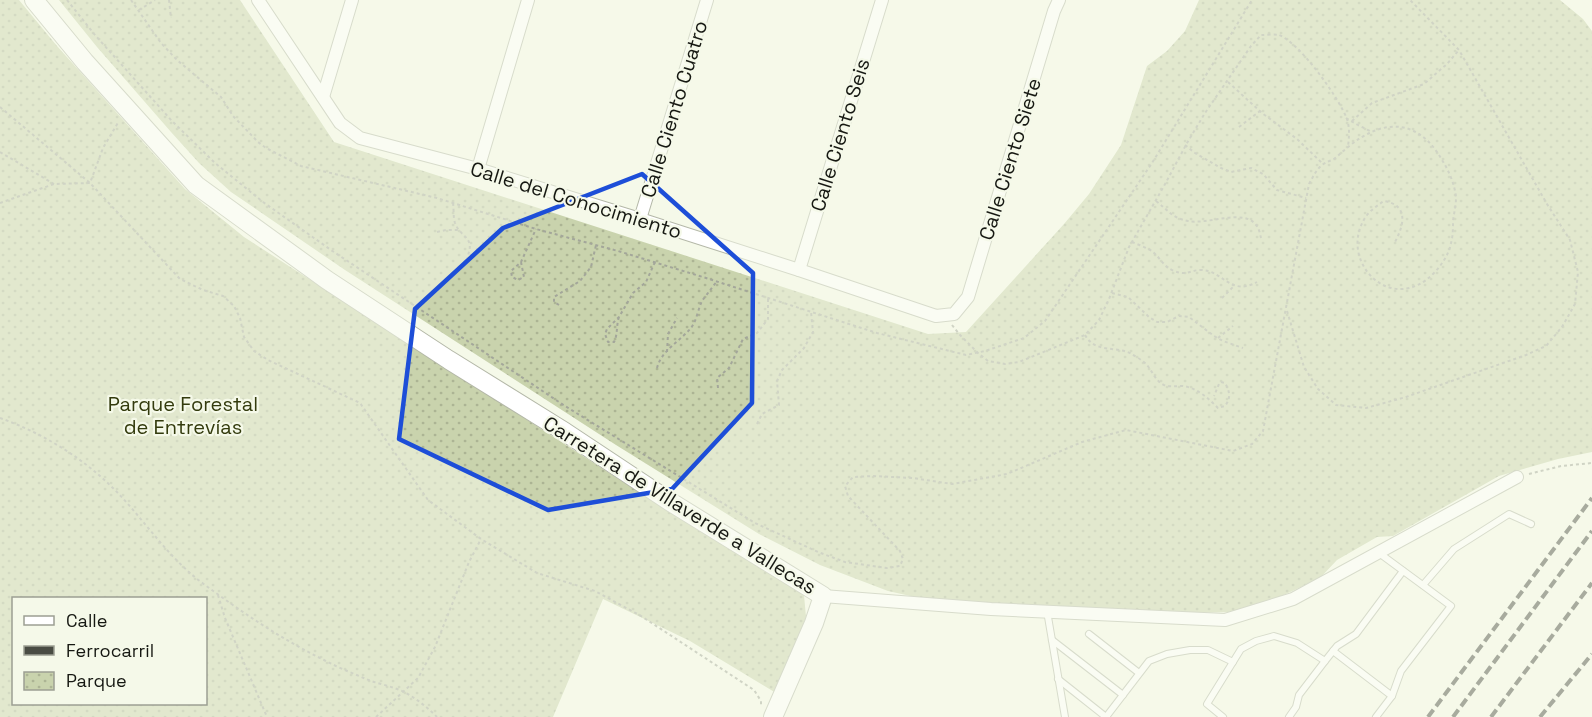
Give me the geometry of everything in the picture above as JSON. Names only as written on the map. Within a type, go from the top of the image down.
[{"type":"main road","name":"Carretera de Villaverde a Vallecas","points":[[34,0],[85,62],[196,185],[327,280],[449,360],[565,432],[669,501],[823,596]]},
{"type":"main road","points":[[767,712],[814,623],[823,596]]},
{"type":"street","name":"Calle del Conocimiento","points":[[258,0],[340,123],[360,138],[478,169],[640,219],[936,316],[950,314]]},
{"type":"street","points":[[323,97],[352,0]]},
{"type":"street","points":[[478,169],[528,0]]},
{"type":"street","name":"Calle Ciento Cuatro","points":[[640,219],[707,0]]},
{"type":"street","name":"Calle Ciento Seis","points":[[799,270],[882,0]]},
{"type":"street","name":"Calle Ciento Siete","points":[[950,314],[968,297],[1059,0]]},
{"type":"street","name":"Carretera de Villaverde a Vallecas","points":[[823,596],[991,609],[1225,620],[1293,599],[1517,477]]},
{"type":"lane","points":[[1423,585],[1454,549],[1509,514],[1532,524]]},
{"type":"lane","points":[[1376,717],[1392,696],[1401,671],[1451,606],[1379,552]]},
{"type":"lane","points":[[1289,717],[1296,707],[1299,695],[1325,661],[1337,646],[1356,634],[1404,571]]},
{"type":"lane","points":[[1047,611],[1065,717]]},
{"type":"lane","points":[[1089,634],[1139,673]]},
{"type":"lane","points":[[1223,717],[1207,704],[1241,649],[1256,641],[1274,636],[1297,643],[1325,661]]},
{"type":"lane","points":[[1052,640],[1123,695]]},
{"type":"lane","points":[[1058,679],[1106,717],[1149,661],[1167,654],[1208,650],[1233,662]]},
{"type":"lane","points":[[1333,651],[1392,696]]},
{"type":"path","points":[[67,0],[172,121],[215,163],[263,202],[330,250],[566,406],[755,523],[845,562],[887,568],[900,566],[903,559],[900,551],[848,496],[845,486],[853,477],[913,478],[952,484],[1007,474],[1082,442],[1126,430],[1233,451],[1252,444],[1263,431],[1309,184],[1323,164],[1333,159],[1361,136],[1390,127],[1411,128],[1435,147],[1448,170],[1456,198],[1451,245],[1443,261],[1427,279],[1414,287],[1398,288],[1376,282],[1361,263],[1358,253],[1357,240],[1361,225],[1368,213],[1384,201],[1398,207],[1403,216],[1403,224],[1395,242]]},
{"type":"path","points":[[131,0],[177,60],[221,97],[233,116],[258,142],[301,166],[453,202],[717,281],[877,333],[966,355],[1024,338],[1045,321],[1152,163],[1252,0]]},
{"type":"path","points":[[139,10],[155,0]]},
{"type":"path","points":[[169,0],[171,18]]},
{"type":"path","points":[[1286,308],[1304,367],[1318,389],[1336,405],[1366,408],[1406,397],[1546,346],[1562,327],[1575,304],[1578,272],[1570,240],[1459,50],[1410,0]]},
{"type":"path","points":[[950,314],[960,335],[978,353],[988,361],[1005,364],[1018,362],[1085,335],[1099,320],[1132,242],[1185,145],[1251,46],[1261,35],[1278,35],[1287,40],[1309,61],[1331,90],[1346,118],[1350,131],[1348,147]]},
{"type":"path","points":[[1352,121],[1372,103],[1424,84],[1459,50]]},
{"type":"path","points":[[1227,82],[1297,139],[1323,164]]},
{"type":"path","points":[[0,107],[90,183],[180,279],[223,296],[234,306],[240,318],[244,337],[254,351],[268,360],[360,403],[428,500],[481,539],[537,573],[595,591],[641,616],[754,690],[767,712]]},
{"type":"path","points":[[90,183],[103,148],[127,109]]},
{"type":"path","points":[[1239,127],[1260,111]]},
{"type":"path","points":[[1346,118],[1372,132]]},
{"type":"path","points":[[1185,145],[1221,168],[1231,172],[1251,168],[1263,174],[1277,190],[1306,198]]},
{"type":"path","points":[[0,152],[54,184]]},
{"type":"path","points":[[0,203],[54,184],[90,183]]},
{"type":"path","points":[[1156,201],[1173,217],[1189,221],[1203,222],[1237,216],[1248,218],[1257,225],[1261,238]]},
{"type":"path","points":[[453,202],[454,222],[469,241],[471,249],[467,258]]},
{"type":"path","points":[[521,262],[524,277],[518,280],[512,277],[512,271],[521,262],[537,229]]},
{"type":"path","points":[[437,232],[459,230]]},
{"type":"path","points":[[1132,242],[1152,251],[1164,266],[1175,272],[1186,274],[1203,270],[1234,286],[1257,282]]},
{"type":"path","points":[[559,305],[554,302],[554,297],[580,281],[591,267],[596,245]]},
{"type":"path","points":[[619,317],[607,328],[605,334],[608,342],[614,342],[619,317],[633,293],[646,282],[655,262]]},
{"type":"path","points":[[657,368],[659,361],[693,325],[702,302],[717,281]]},
{"type":"path","points":[[1222,298],[1234,286]]},
{"type":"path","points":[[1112,293],[1128,297],[1156,322],[1167,322],[1179,316],[1189,317],[1223,342],[1243,348]]},
{"type":"path","points":[[718,388],[717,378],[729,368],[743,339],[757,333],[768,319],[768,298]]},
{"type":"path","points":[[757,424],[762,414],[779,405],[777,381],[782,370],[804,348],[813,332],[811,312]]},
{"type":"path","points":[[667,352],[668,334],[677,318]]},
{"type":"path","points":[[1218,338],[1233,326]]},
{"type":"path","points":[[1085,335],[1088,341],[1102,349],[1133,354],[1145,363],[1164,385],[1182,386],[1200,392],[1218,408],[1225,406],[1230,398],[1225,383],[1219,384],[1214,396]]},
{"type":"path","points":[[0,418],[69,452],[99,475],[126,502],[166,550],[218,594],[298,647],[365,679],[403,692],[423,704],[436,717]]},
{"type":"path","points":[[1517,477],[1561,466],[1592,463]]},
{"type":"path","points":[[376,717],[418,678],[435,647],[469,562],[481,539]]},
{"type":"path","points":[[218,594],[225,618],[267,717]]},
{"type":"highlighted area","points":[[642,174],[753,273],[752,403],[672,489],[548,510],[399,439],[415,309],[503,228]]},
{"type":"green space","name":"Parque Forestal de Entrevías","points":[[0,0],[19,0],[57,46],[185,189],[244,237],[685,522],[804,595],[806,617],[776,693],[690,641],[603,599],[553,717],[0,717]]},
{"type":"green space","points":[[59,0],[240,0],[334,142],[928,334],[966,332],[1089,194],[1121,145],[1147,66],[1167,51],[1185,31],[1199,0],[1560,0],[1583,19],[1592,31],[1592,452],[1499,476],[1393,536],[1377,537],[1337,560],[1320,578],[1269,602],[1229,612],[1111,611],[924,599],[888,591],[820,565],[759,534],[616,445],[345,270],[231,192],[199,163],[171,132]]},
{"type":"railway","points":[[1428,717],[1592,498]]},
{"type":"railway","points":[[1453,717],[1592,531]]},
{"type":"railway","points":[[1491,717],[1592,583]]},
{"type":"railway","points":[[1540,717],[1592,654]]}]
